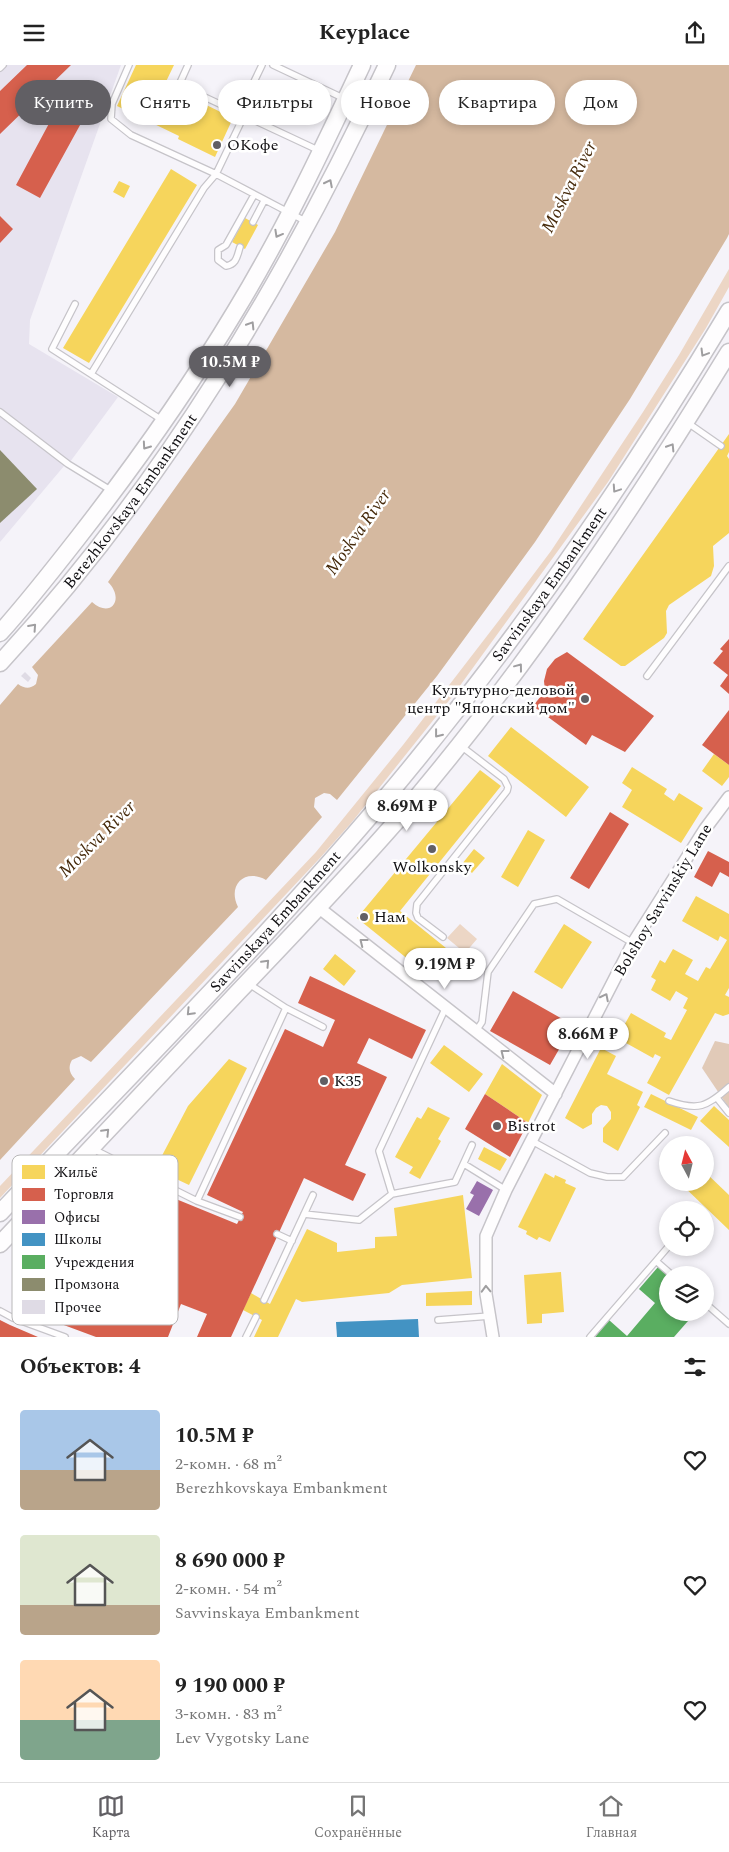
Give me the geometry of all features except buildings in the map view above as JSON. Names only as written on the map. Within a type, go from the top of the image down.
[{"type":"main road","name":"Berezhkovskaya Embankment","points":[[355,80],[362,65]]},
{"type":"main road","name":"Berezhkovskaya Embankment","points":[[0,663],[37,623],[94,553],[202,403],[255,319],[309,223],[387,65]]},
{"type":"main road","name":"Berezhkovskaya Embankment","points":[[0,633],[114,492],[164,421],[236,310],[289,214],[341,110]]},
{"type":"main road","name":"Savvinskaya Embankment","points":[[55,1155],[301,895],[426,749],[477,684],[562,567],[683,389],[729,311]]},
{"type":"main road","name":"Savvinskaya Embankment","points":[[84,1155],[400,817],[498,694],[582,581],[729,353]]},
{"type":"main road","name":"Savvinskaya Embankment","points":[[0,1213],[12,1200]]},
{"type":"main road","name":"Savvinskaya Embankment","points":[[0,1244],[12,1231]]},
{"type":"street","name":"Bolshoy Savvinskiy Lane","points":[[493,1337],[486,1294],[486,1236],[506,1190],[633,943],[705,829],[729,797]]},
{"type":"street","points":[[318,907],[556,1094]]},
{"type":"lane","points":[[0,68],[3,65]]},
{"type":"lane","points":[[129,65],[112,104],[111,119],[131,135],[216,175],[309,223]]},
{"type":"lane","points":[[188,65],[179,85],[218,103]]},
{"type":"lane","points":[[255,80],[262,65]]},
{"type":"lane","points":[[273,65],[341,97]]},
{"type":"lane","points":[[92,374],[204,188],[216,175],[240,125]]},
{"type":"lane","points":[[264,125],[321,152]]},
{"type":"lane","points":[[240,247],[233,264],[226,266],[218,260],[218,250],[226,245],[254,195]]},
{"type":"lane","points":[[253,222],[264,201]]},
{"type":"lane","points":[[75,304],[52,349],[164,421]]},
{"type":"lane","points":[[0,412],[68,464],[114,492]]},
{"type":"lane","points":[[686,421],[720,446]]},
{"type":"lane","points":[[647,676],[729,566]]},
{"type":"lane","points":[[442,937],[418,918],[416,913],[417,904],[507,791],[508,787],[504,779],[458,744]]},
{"type":"lane","points":[[476,1031],[482,1022],[488,972],[534,903],[557,899],[633,943]]},
{"type":"lane","points":[[247,983],[286,1008],[323,1027]]},
{"type":"lane","points":[[392,1194],[379,1151],[446,1007]]},
{"type":"lane","points":[[197,1201],[286,1008]]},
{"type":"lane","points":[[669,1101],[687,1107],[698,1107],[717,1098],[729,1087]]},
{"type":"lane","points":[[717,1098],[729,1113]]},
{"type":"lane","points":[[532,1141],[590,1173],[607,1177],[623,1177],[665,1133]]},
{"type":"lane","points":[[304,1214],[359,1220],[392,1194],[455,1182],[472,1145]]},
{"type":"lane","points":[[91,1148],[105,1155]]},
{"type":"lane","points":[[464,1164],[506,1190]]},
{"type":"lane","points":[[178,1192],[197,1201],[240,1217]]},
{"type":"lane","points":[[264,1300],[313,1195]]},
{"type":"lane","points":[[277,1234],[292,1241]]},
{"type":"lane","points":[[590,1337],[660,1256]]},
{"type":"lane","points":[[656,1261],[662,1266]]},
{"type":"lane","points":[[714,1310],[729,1323]]},
{"type":"lane","points":[[0,1311],[12,1317]]},
{"type":"lane","points":[[438,1320],[490,1316]]},
{"type":"lane","points":[[246,1337],[256,1317]]},
{"type":"lane","points":[[32,1325],[65,1337]]},
{"type":"shaded area","points":[[0,65],[121,65],[111,93],[111,80],[15,80],[15,125],[100,125],[30,320],[29,344],[118,397],[67,466],[64,466],[0,542]]},
{"type":"shaded area","points":[[729,269],[729,287],[706,328],[608,482],[451,698],[352,822],[320,858],[40,1155],[29,1155],[316,852],[403,745],[551,551],[679,355]]},
{"type":"shaded area","points":[[460,924],[477,939],[465,953],[447,938]]},
{"type":"shaded area","points":[[715,1041],[729,1044],[729,1108],[702,1068]]},
{"type":"shaded area","points":[[12,1173],[12,1185],[0,1198],[0,1186]]},
{"type":"water","name":"Moskva River","points":[[416,65],[729,65],[729,234],[630,399],[535,542],[437,676],[337,800],[330,794],[324,793],[315,798],[314,807],[322,817],[266,880],[251,876],[245,877],[240,881],[236,886],[235,892],[238,907],[91,1062],[81,1056],[72,1060],[70,1070],[75,1079],[0,1160],[0,705],[18,684],[27,688],[36,684],[38,675],[32,667],[92,602],[99,607],[105,608],[110,608],[114,605],[115,595],[113,588],[108,582],[235,404],[335,232],[387,125],[429,125],[429,80],[409,80]]},
{"type":"place","name":"ОКофе","points":[[217,145]]},
{"type":"place","name":"Культурно-деловой центр \"Японский дом\"","points":[[585,699]]},
{"type":"place","name":"Wolkonsky","points":[[432,849]]},
{"type":"place","name":"Нам","points":[[364,917]]},
{"type":"place","name":"K35","points":[[324,1081]]},
{"type":"place","name":"Bistrot","points":[[497,1126]]}]
